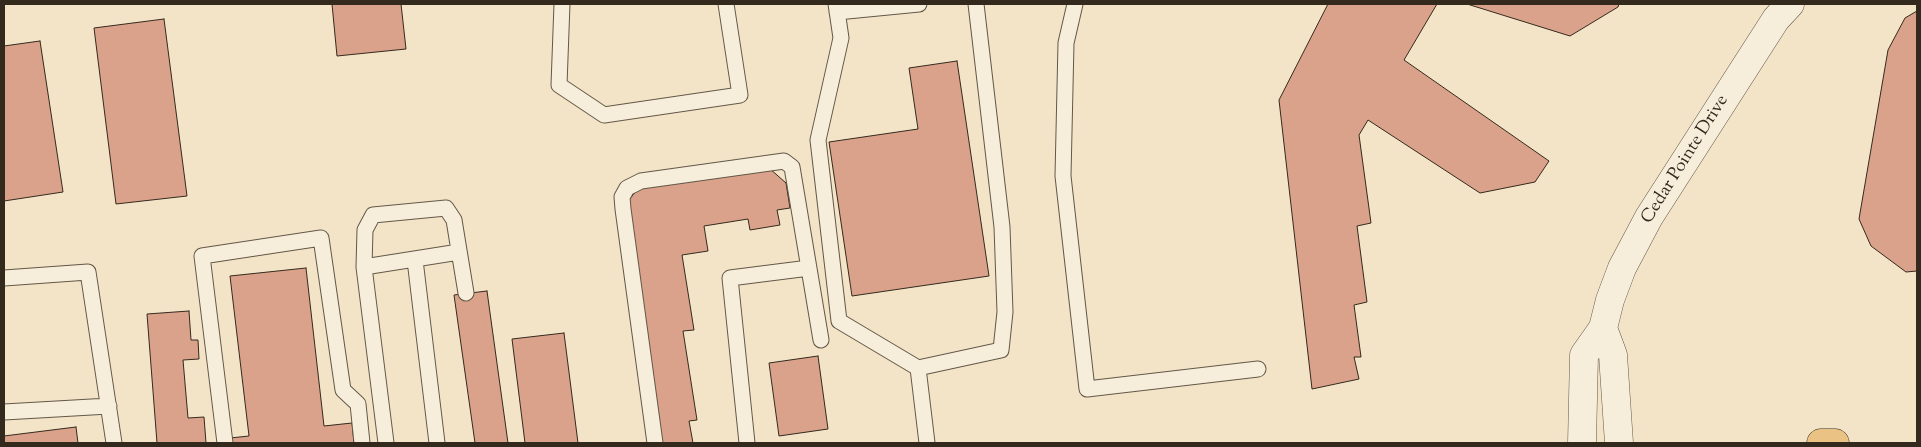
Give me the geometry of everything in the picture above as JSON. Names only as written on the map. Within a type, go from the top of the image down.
[{"type":"main road","points":[[1821,443],[1835,443]]},
{"type":"street","name":"Cedar Pointe Drive","points":[[1582,443],[1584,355],[1603,328],[1610,300],[1622,268],[1649,216],[1776,19],[1790,4]]},
{"type":"street","points":[[1603,328],[1613,356],[1619,443]]},
{"type":"lane","points":[[562,4],[559,85],[604,116],[740,95],[726,4]]},
{"type":"lane","points":[[919,4],[836,8],[841,38],[818,140],[839,321],[918,368],[1001,350],[1005,312],[1002,227],[976,4]]},
{"type":"lane","points":[[1075,4],[1066,43],[1062,176],[1087,389],[1258,370]]},
{"type":"lane","points":[[655,443],[623,209],[622,198],[627,188],[641,181],[784,161],[792,167],[821,340]]},
{"type":"lane","points":[[386,443],[364,267],[365,230],[373,214],[446,208],[454,220],[466,294]]},
{"type":"lane","points":[[225,443],[202,256],[322,238],[344,390],[358,404],[362,443]]},
{"type":"lane","points":[[364,267],[459,252]]},
{"type":"lane","points":[[415,260],[438,443]]},
{"type":"lane","points":[[747,443],[730,278],[809,268]]},
{"type":"lane","points":[[4,278],[88,272],[114,443]]},
{"type":"lane","points":[[918,368],[927,443]]},
{"type":"lane","points":[[4,412],[109,406]]},
{"type":"building","points":[[332,4],[401,4],[406,49],[337,56]]},
{"type":"building","points":[[1328,4],[1437,4],[1404,60],[1549,161],[1535,182],[1480,193],[1368,120],[1359,135],[1371,223],[1357,226],[1367,302],[1354,305],[1361,357],[1354,357],[1359,379],[1312,389],[1279,100]]},
{"type":"building","points":[[1467,4],[1619,4],[1618,7],[1570,36]]},
{"type":"building","points":[[1917,11],[1917,271],[1906,272],[1871,246],[1859,219],[1888,50],[1905,18]]},
{"type":"building","points":[[164,19],[187,196],[116,204],[94,28]]},
{"type":"building","points":[[40,41],[63,192],[4,201],[4,46]]},
{"type":"building","points":[[957,61],[989,276],[852,296],[829,142],[918,129],[909,68]]},
{"type":"building","points":[[769,168],[786,183],[790,208],[777,210],[780,225],[750,230],[748,219],[704,226],[708,251],[682,255],[694,330],[683,331],[697,420],[689,421],[693,443],[662,443],[626,204],[639,187]]},
{"type":"building","points":[[306,268],[324,426],[352,423],[354,443],[231,443],[230,438],[249,436],[230,276]]},
{"type":"building","points":[[487,291],[508,443],[475,443],[454,295]]},
{"type":"building","points":[[189,311],[191,340],[198,340],[199,359],[183,360],[188,418],[204,417],[206,443],[157,443],[147,314]]},
{"type":"building","points":[[564,333],[578,443],[525,443],[512,339]]},
{"type":"building","points":[[818,356],[828,429],[779,436],[769,363]]},
{"type":"building","points":[[76,427],[78,443],[4,443],[4,436]]}]
